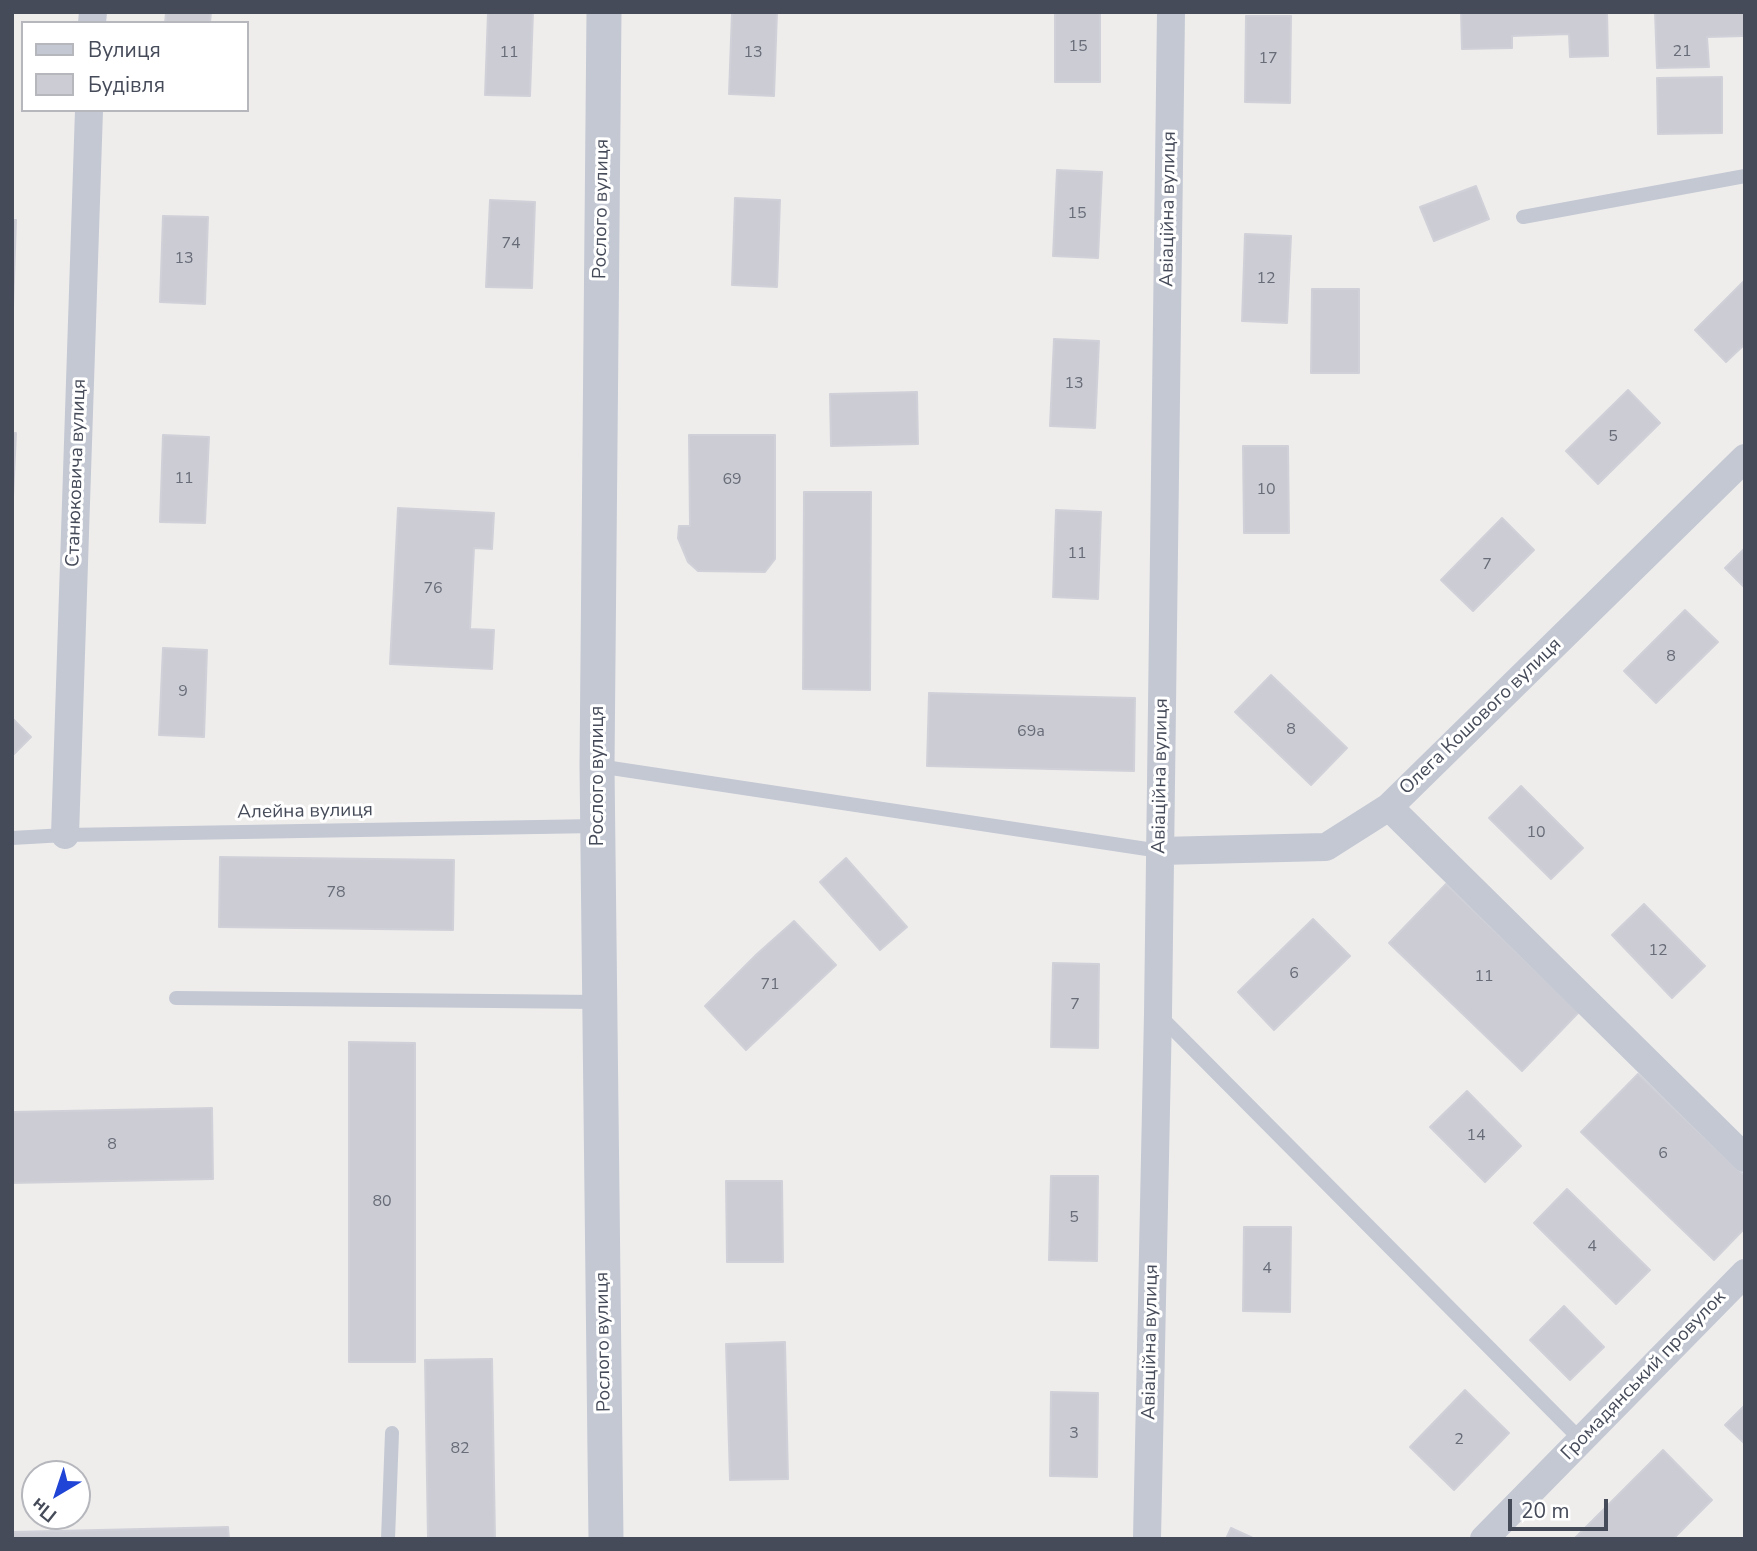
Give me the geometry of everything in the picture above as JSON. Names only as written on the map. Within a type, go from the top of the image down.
[{"type":"street","name":"Рослого вулиця","points":[[604,12],[597,766],[606,1539]]},
{"type":"street","name":"Авіаційна вулиця","points":[[1147,1539],[1158,1014],[1171,12]]},
{"type":"street","name":"Станюковича вулиця","points":[[65,835],[89,112]]},
{"type":"street","name":"Олега Кошового вулиця","points":[[1160,851],[1326,847],[1389,807],[1745,458]]},
{"type":"street","points":[[1389,807],[1745,1158]]},
{"type":"street","name":"Громадянський провулок","points":[[1484,1539],[1745,1273]]},
{"type":"lane","points":[[1523,217],[1745,176]]},
{"type":"lane","points":[[597,766],[1160,851]]},
{"type":"lane","name":"Алейна вулиця","points":[[12,838],[598,826]]},
{"type":"lane","points":[[176,999],[600,1002]]},
{"type":"lane","points":[[1158,1014],[1580,1440]]},
{"type":"lane","points":[[388,1539],[391,1433]]},
{"type":"building","points":[[166,12],[211,12],[210,21],[165,21]]},
{"type":"building","points":[[488,12],[533,12],[530,96],[485,95]]},
{"type":"building","points":[[732,12],[777,12],[774,96],[729,94]]},
{"type":"building","points":[[1055,12],[1100,12],[1100,82],[1055,82]]},
{"type":"building","points":[[1461,12],[1607,12],[1608,56],[1570,57],[1569,34],[1512,36],[1512,48],[1462,49]]},
{"type":"building","points":[[1655,12],[1745,12],[1745,36],[1707,37],[1709,67],[1657,68]]},
{"type":"building","points":[[1246,16],[1291,16],[1290,103],[1245,102]]},
{"type":"building","points":[[1722,77],[1722,133],[1658,134],[1657,78]]},
{"type":"building","points":[[1057,170],[1102,172],[1098,258],[1053,256]]},
{"type":"building","points":[[1476,186],[1489,219],[1434,241],[1420,207]]},
{"type":"building","points":[[735,198],[780,200],[777,287],[732,285]]},
{"type":"building","points":[[490,200],[535,202],[532,288],[486,287]]},
{"type":"building","points":[[163,216],[208,217],[205,304],[160,302]]},
{"type":"building","points":[[12,220],[16,220],[13,307],[12,307]]},
{"type":"building","points":[[1245,234],[1291,236],[1287,323],[1242,321]]},
{"type":"building","points":[[1745,280],[1745,344],[1726,362],[1695,330]]},
{"type":"building","points":[[1312,289],[1359,289],[1359,373],[1311,373]]},
{"type":"building","points":[[1054,339],[1099,341],[1095,428],[1050,426]]},
{"type":"building","points":[[1628,390],[1660,423],[1598,484],[1566,451]]},
{"type":"building","points":[[917,392],[918,444],[831,446],[830,394]]},
{"type":"building","points":[[12,433],[16,433],[12,518]]},
{"type":"building","points":[[163,435],[209,437],[205,523],[160,522]]},
{"type":"building","points":[[689,435],[775,435],[775,559],[765,572],[698,571],[688,562],[678,538],[679,526],[690,526]]},
{"type":"building","points":[[1243,446],[1288,446],[1289,533],[1244,533]]},
{"type":"building","points":[[804,492],[871,492],[870,690],[803,689]]},
{"type":"building","points":[[398,508],[494,513],[492,549],[474,548],[470,629],[494,630],[492,669],[390,664]]},
{"type":"building","points":[[1056,510],[1101,512],[1098,599],[1053,597]]},
{"type":"building","points":[[1502,518],[1534,550],[1473,611],[1441,580]]},
{"type":"building","points":[[1745,548],[1745,588],[1725,568]]},
{"type":"building","points":[[1685,610],[1718,642],[1656,703],[1624,671]]},
{"type":"building","points":[[163,648],[207,650],[204,737],[159,735]]},
{"type":"building","points":[[1271,675],[1347,748],[1311,785],[1235,712]]},
{"type":"building","points":[[929,693],[1135,698],[1134,771],[927,766]]},
{"type":"building","points":[[12,718],[31,737],[12,756]]},
{"type":"building","points":[[1521,786],[1583,848],[1551,879],[1489,818]]},
{"type":"building","points":[[220,857],[454,860],[453,930],[219,927]]},
{"type":"building","points":[[846,858],[907,927],[880,950],[820,882]]},
{"type":"building","points":[[1446,884],[1579,1012],[1522,1071],[1389,943]]},
{"type":"building","points":[[1644,904],[1705,966],[1672,998],[1612,935]]},
{"type":"building","points":[[1313,919],[1350,956],[1274,1030],[1238,992]]},
{"type":"building","points":[[794,921],[836,965],[746,1050],[705,1006]]},
{"type":"building","points":[[1053,963],[1099,964],[1098,1048],[1051,1047]]},
{"type":"building","points":[[349,1042],[415,1043],[415,1362],[349,1362]]},
{"type":"building","points":[[1638,1074],[1745,1176],[1745,1228],[1714,1260],[1581,1132]]},
{"type":"building","points":[[1467,1091],[1521,1146],[1485,1182],[1430,1127]]},
{"type":"building","points":[[212,1108],[213,1179],[12,1183],[12,1112]]},
{"type":"building","points":[[1051,1176],[1098,1176],[1097,1261],[1049,1260]]},
{"type":"building","points":[[726,1181],[782,1181],[783,1262],[727,1262]]},
{"type":"building","points":[[1567,1189],[1650,1270],[1616,1304],[1534,1223]]},
{"type":"building","points":[[1244,1227],[1291,1227],[1290,1312],[1243,1311]]},
{"type":"building","points":[[1564,1306],[1604,1347],[1570,1380],[1530,1340]]},
{"type":"building","points":[[785,1342],[788,1479],[730,1480],[726,1344]]},
{"type":"building","points":[[492,1359],[495,1539],[428,1539],[425,1360]]},
{"type":"building","points":[[1465,1390],[1509,1433],[1454,1490],[1410,1447]]},
{"type":"building","points":[[1051,1392],[1098,1393],[1097,1477],[1050,1476]]},
{"type":"building","points":[[1745,1405],[1745,1444],[1725,1425]]},
{"type":"building","points":[[1663,1450],[1712,1500],[1673,1539],[1574,1539]]},
{"type":"building","points":[[228,1527],[229,1539],[12,1539],[12,1532]]},
{"type":"building","points":[[1231,1528],[1255,1539],[1226,1539]]}]
